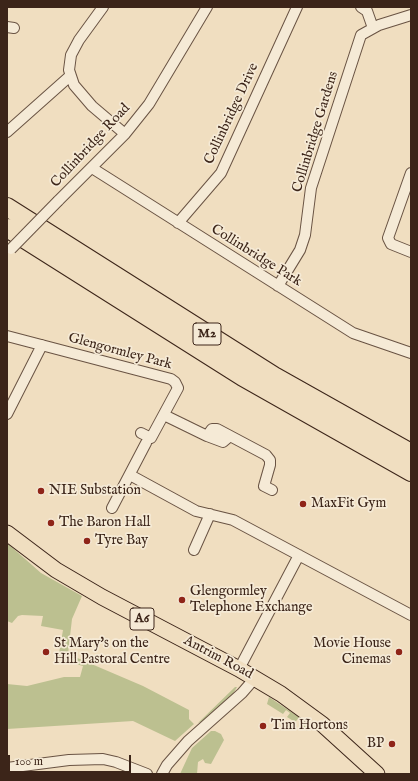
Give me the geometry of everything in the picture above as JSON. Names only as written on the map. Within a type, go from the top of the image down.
[{"type":"highway","name":"M2","points":[[7,207],[274,376],[411,453]]},
{"type":"highway","name":"M2","points":[[7,228],[250,380],[411,472]]},
{"type":"main road","name":"Antrim Road","points":[[7,533],[56,570],[240,669],[302,708],[376,774]]},
{"type":"street","points":[[103,7],[79,40],[71,56],[69,70],[70,76],[74,86],[92,106],[125,134]]},
{"type":"street","name":"Collinbridge Road","points":[[9,251],[125,134],[149,104],[207,7]]},
{"type":"street","name":"Collinbridge Drive","points":[[178,223],[221,173],[297,7]]},
{"type":"street","points":[[362,7],[367,11],[373,28]]},
{"type":"street","name":"Collinbridge Gardens","points":[[278,286],[300,250],[305,235],[311,188],[361,35],[373,28],[411,15]]},
{"type":"street","points":[[7,132],[70,76]]},
{"type":"street","name":"Collinbridge Park","points":[[92,168],[352,333],[411,353]]},
{"type":"street","points":[[411,173],[388,238],[391,244],[411,252]]},
{"type":"street","name":"Glengormley Park","points":[[7,336],[171,379],[175,382],[178,388],[164,415],[151,438],[141,433]]},
{"type":"street","points":[[7,414],[42,345]]},
{"type":"street","points":[[164,415],[207,436],[212,429],[217,429],[266,454],[270,460],[270,465],[264,486],[272,490]]},
{"type":"street","points":[[112,508],[146,443]]},
{"type":"street","points":[[130,475],[196,511],[233,520],[411,615]]},
{"type":"street","points":[[194,550],[210,514]]},
{"type":"street","points":[[240,669],[299,555]]},
{"type":"street","points":[[162,774],[188,741],[242,694],[255,678]]},
{"type":"street","points":[[7,768],[69,760],[103,759],[116,762],[147,774]]},
{"type":"green space","points":[[7,543],[41,573],[82,596],[72,619],[68,654],[143,686],[189,710],[189,719],[194,724],[175,741],[133,721],[7,729],[7,684],[27,686],[64,677],[80,677],[83,666],[58,659],[63,630],[41,626],[43,616],[22,615],[18,616],[12,623],[7,621]]},
{"type":"green space","points":[[235,687],[237,687],[233,694],[203,721],[198,723]]},
{"type":"green space","points":[[269,697],[306,722],[310,726],[307,731],[300,725],[302,722],[298,719],[295,722],[287,717],[290,713],[286,710],[283,714],[267,704]]},
{"type":"green space","points":[[211,731],[221,734],[224,740],[211,764],[205,763],[203,759],[198,762],[197,774],[180,774],[192,748]]},
{"type":"place","name":"NIE Substation","points":[[41,491]]},
{"type":"place","name":"MaxFit Gym","points":[[303,504]]},
{"type":"place","name":"The Baron Hall","points":[[51,523]]},
{"type":"place","name":"Tyre Bay","points":[[87,541]]},
{"type":"place","name":"Glengormley Telephone Exchange","points":[[182,600]]},
{"type":"place","name":"St Mary's on the Hill Pastoral Centre","points":[[46,652]]},
{"type":"place","name":"Movie House Cinemas","points":[[399,652]]},
{"type":"place","name":"Tim Hortons","points":[[263,726]]},
{"type":"place","name":"BP","points":[[392,744]]}]
